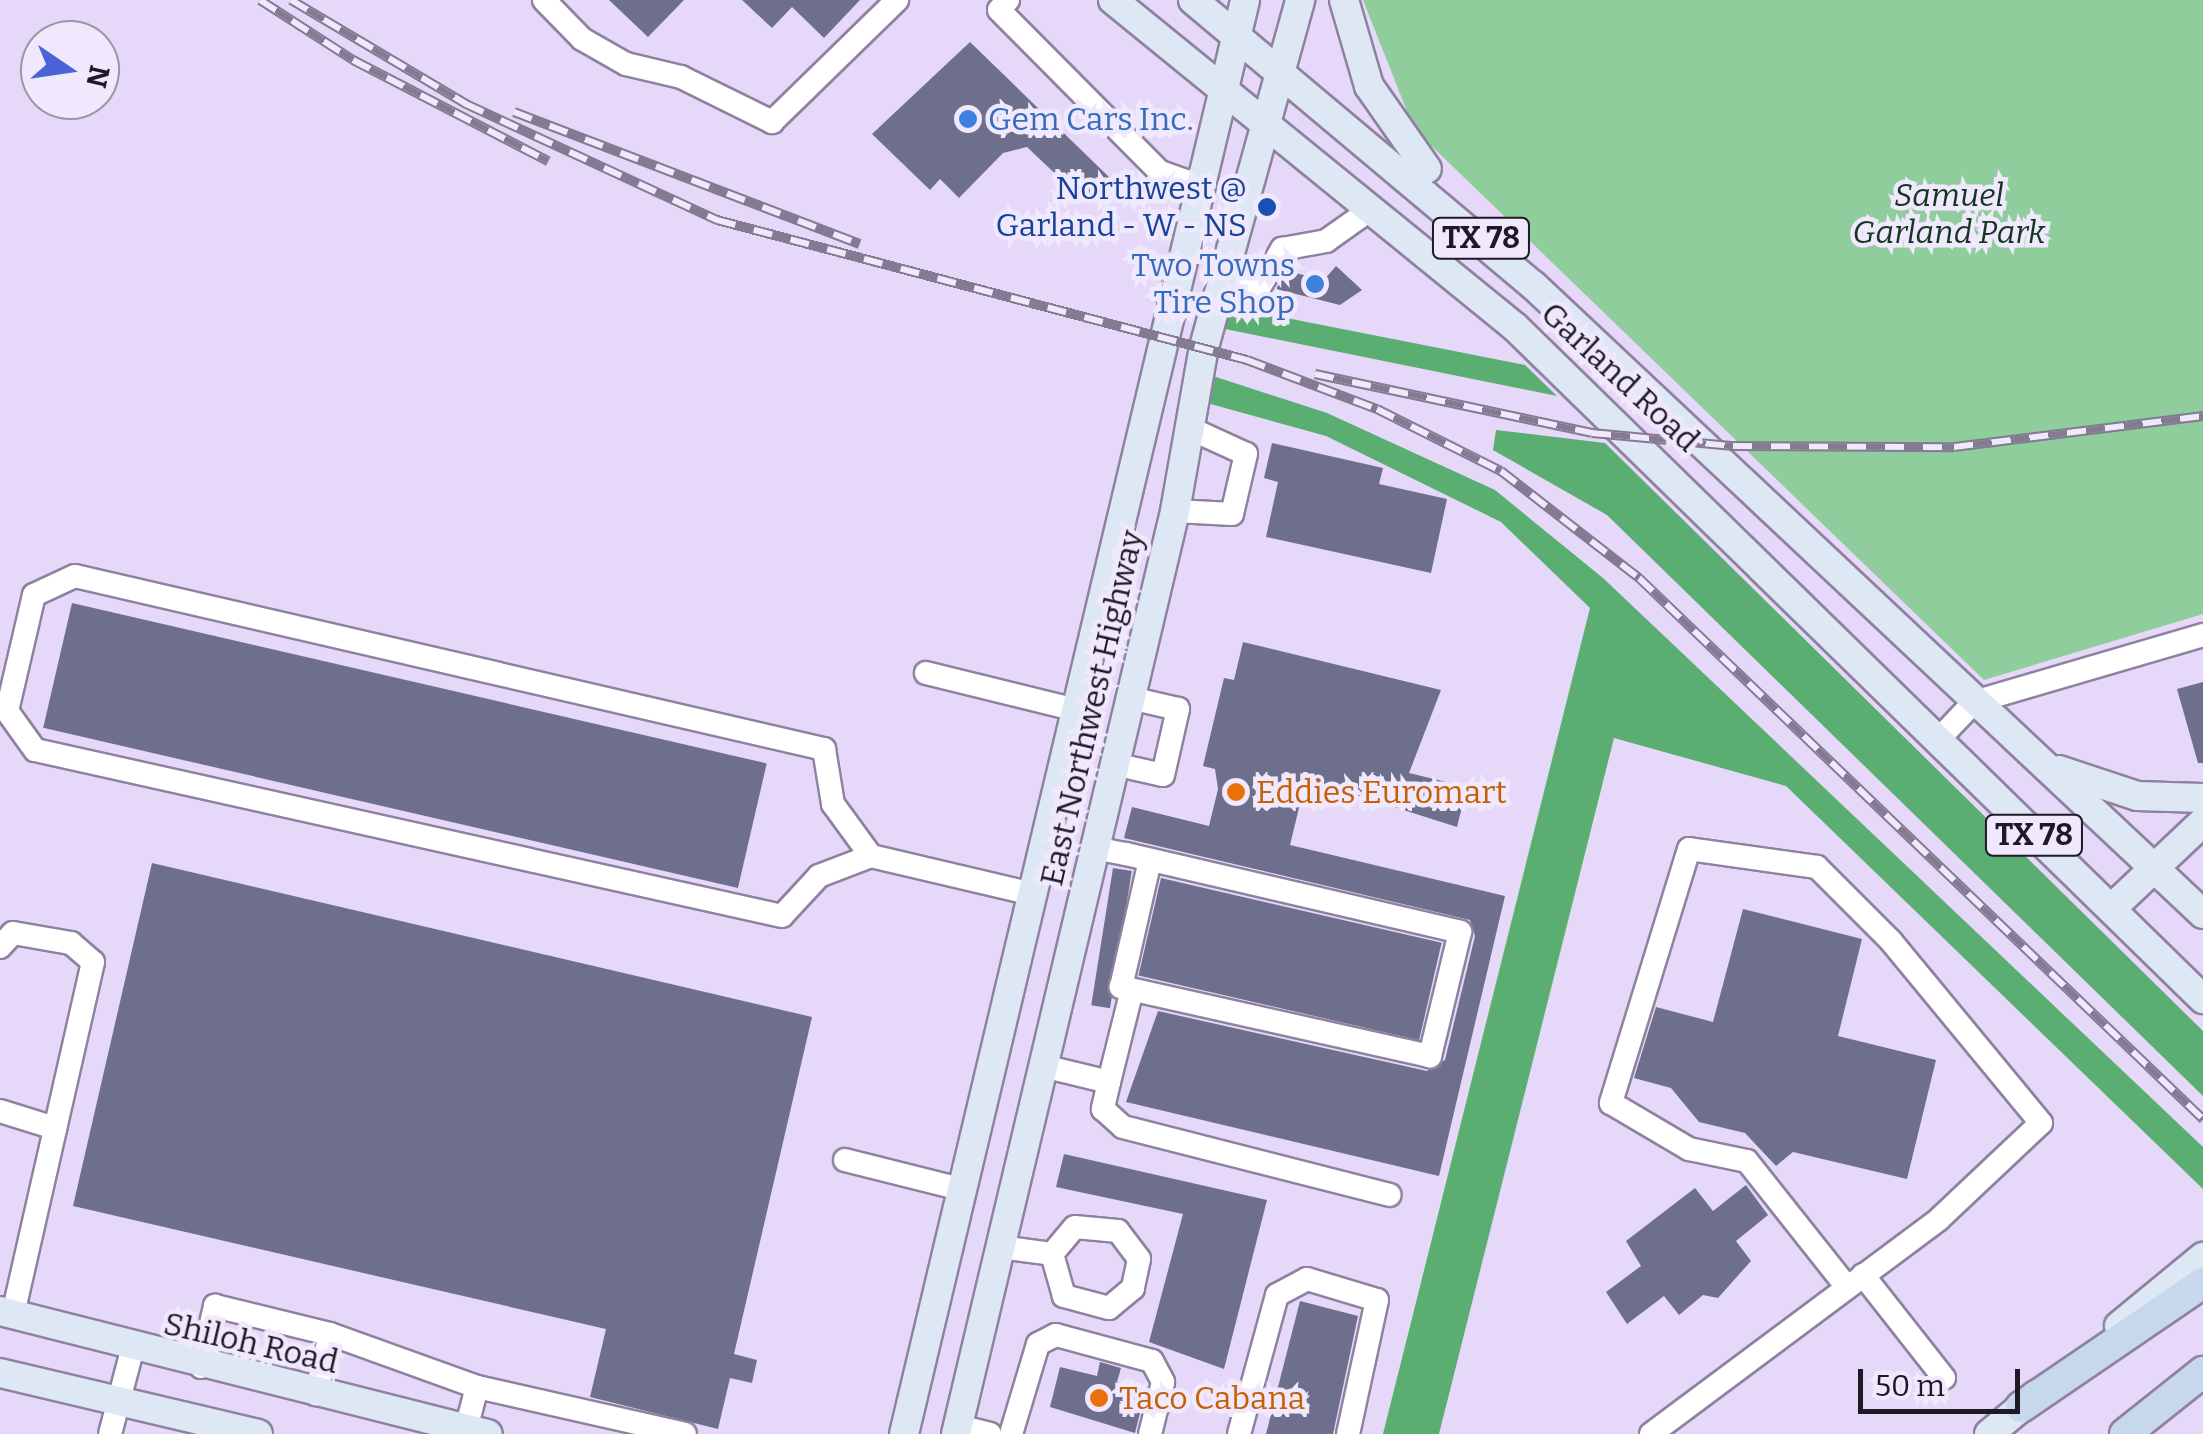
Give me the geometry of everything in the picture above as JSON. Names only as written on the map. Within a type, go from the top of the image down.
[{"type":"highway","points":[[2021,1407],[2203,1283]]},
{"type":"highway","points":[[2125,1434],[2203,1372]]},
{"type":"main road","name":"Garland Road","points":[[1113,0],[1263,128],[1515,327],[1654,455],[1957,762],[2111,909]]},
{"type":"main road","name":"Garland Road","points":[[1193,0],[1278,76],[1396,162],[1533,285],[2032,755]]},
{"type":"main road","name":"East Northwest Highway","points":[[904,1434],[1244,0]]},
{"type":"main road","name":"East Northwest Highway","points":[[957,1430],[1174,511],[1222,280],[1300,0]]},
{"type":"main road","points":[[1344,0],[1369,86],[1400,140],[1533,285]]},
{"type":"main road","points":[[1079,699],[1130,698]]},
{"type":"main road","points":[[2032,755],[2119,792],[2203,798]]},
{"type":"main road","name":"TX 78","points":[[2032,755],[2203,914]]},
{"type":"main road","points":[[2111,909],[2203,822]]},
{"type":"main road","name":"TX 78","points":[[2111,909],[2203,999]]},
{"type":"main road","points":[[995,1056],[1043,1066]]},
{"type":"main road","points":[[1989,1434],[2203,1256]]},
{"type":"main road","name":"Shiloh Road","points":[[6,1313],[132,1351],[477,1432]]},
{"type":"main road","points":[[0,1373],[258,1434]]},
{"type":"street","points":[[544,0],[582,39],[626,64],[681,77],[772,122],[897,0]]},
{"type":"street","points":[[1008,0],[999,10],[1160,172],[1200,186]]},
{"type":"street","points":[[1222,280],[1258,290],[1282,249],[1326,241],[1367,212]]},
{"type":"street","points":[[1174,511],[1232,514],[1246,454],[1190,428]]},
{"type":"street","points":[[872,856],[833,804],[824,750],[75,576],[34,595],[8,711],[35,750],[782,916],[819,876],[872,856],[1033,894]]},
{"type":"street","points":[[1937,741],[1974,702],[2203,635]]},
{"type":"street","points":[[926,673],[1079,699]]},
{"type":"street","points":[[1114,764],[1163,775],[1178,709],[1130,698]]},
{"type":"street","points":[[1094,848],[1150,860],[1460,932],[1430,1056],[1121,988],[1150,860]]},
{"type":"street","points":[[1652,1434],[1855,1281],[2041,1124],[1891,941],[1816,867],[1689,850],[1611,1103],[1688,1149],[1747,1161],[1855,1281],[1944,1378]]},
{"type":"street","points":[[0,946],[13,932],[71,944],[93,962],[55,1128],[6,1313]]},
{"type":"street","points":[[1132,990],[1103,1109],[1123,1127],[1390,1194]]},
{"type":"street","points":[[1043,1066],[1109,1082]]},
{"type":"street","points":[[0,1111],[55,1128]]},
{"type":"street","points":[[845,1160],[964,1190]]},
{"type":"street","points":[[1000,1247],[1052,1254]]},
{"type":"street","points":[[1240,1434],[1276,1295],[1307,1279],[1376,1300],[1348,1434]]},
{"type":"street","points":[[201,1367],[215,1306],[330,1334],[478,1388],[685,1434]]},
{"type":"street","points":[[316,1394],[330,1334]]},
{"type":"street","points":[[1011,1434],[1038,1344],[1056,1335],[1152,1361],[1163,1382],[1150,1434]]},
{"type":"street","points":[[110,1434],[132,1351]]},
{"type":"street","points":[[477,1432],[478,1388]]},
{"type":"street","points":[[957,1430],[990,1434]]},
{"type":"green space","name":"Samuel Garland Park","points":[[1363,0],[2203,0],[2203,614],[1984,680],[1414,129]]},
{"type":"green space","points":[[1230,307],[1525,365],[1557,396],[1225,329]]},
{"type":"green space","points":[[1213,376],[1327,413],[1495,490],[1603,578],[2203,1147],[2203,1189],[1786,786],[1614,738],[1439,1434],[1383,1434],[1590,608],[1501,522],[1326,436],[1207,403]]},
{"type":"green space","points":[[1496,430],[1605,443],[2203,1031],[2203,1096],[1607,515],[1493,450]]},
{"type":"building","points":[[609,0],[684,0],[648,37]]},
{"type":"building","points":[[742,0],[860,0],[824,38],[792,7],[772,28]]},
{"type":"building","name":"Gem Cars Inc.","points":[[970,42],[1109,177],[1085,202],[1027,147],[1003,153],[959,198],[940,179],[930,190],[872,134]]},
{"type":"building","name":"Two Towns Tire Shop","points":[[1336,266],[1362,290],[1340,305],[1276,289],[1287,271],[1324,280]]},
{"type":"building","points":[[1272,443],[1383,468],[1379,484],[1447,499],[1431,573],[1266,537],[1278,482],[1264,478]]},
{"type":"building","points":[[72,603],[767,763],[738,888],[43,728]]},
{"type":"building","points":[[1243,642],[1441,690],[1409,773],[1467,787],[1457,827],[1306,779],[1290,845],[1505,896],[1439,1176],[1126,1102],[1158,1011],[1427,1071],[1445,1060],[1475,936],[1470,920],[1124,838],[1132,807],[1209,826],[1218,789],[1215,769],[1203,766],[1224,678],[1234,680]]},
{"type":"building","points":[[2203,682],[2203,763],[2198,763],[2177,689]]},
{"type":"building","points":[[152,863],[812,1017],[734,1354],[757,1360],[752,1383],[730,1378],[718,1429],[590,1397],[606,1329],[73,1206]]},
{"type":"building","points":[[1113,868],[1132,871],[1110,1008],[1091,1005]]},
{"type":"building","points":[[1161,878],[1442,943],[1419,1040],[1139,975]]},
{"type":"building","points":[[1743,909],[1862,939],[1838,1036],[1936,1060],[1907,1179],[1793,1152],[1776,1166],[1745,1133],[1699,1122],[1671,1088],[1634,1078],[1656,1007],[1713,1022]]},
{"type":"building","points":[[1064,1154],[1267,1200],[1224,1369],[1149,1342],[1183,1214],[1056,1187]]},
{"type":"building","points":[[1746,1185],[1768,1215],[1736,1241],[1751,1261],[1718,1298],[1703,1295],[1679,1315],[1664,1296],[1627,1324],[1606,1292],[1641,1266],[1626,1241],[1695,1188],[1713,1211]]},
{"type":"building","points":[[1300,1301],[1358,1316],[1333,1434],[1266,1434]]},
{"type":"building","name":"Taco Cabana","points":[[1100,1362],[1121,1368],[1117,1382],[1146,1389],[1135,1433],[1050,1407],[1060,1367],[1097,1376]]},
{"type":"railway","points":[[260,0],[353,60],[548,161]]},
{"type":"railway","points":[[291,0],[466,104],[717,220],[1247,360],[1377,409],[1501,471],[1639,578],[2203,1119]]},
{"type":"railway","points":[[514,112],[860,244]]},
{"type":"railway","points":[[1315,374],[1592,433],[1733,446],[1954,447],[2203,416]]},
{"type":"place","name":"Gem Cars Inc.","points":[[968,119]]},
{"type":"place","name":"Northwest @ Garland - W - NS","points":[[1267,207]]},
{"type":"place","name":"Two Towns Tire Shop","points":[[1315,284]]},
{"type":"place","name":"Eddies Euromart","points":[[1236,792]]},
{"type":"place","name":"Taco Cabana","points":[[1099,1398]]}]
